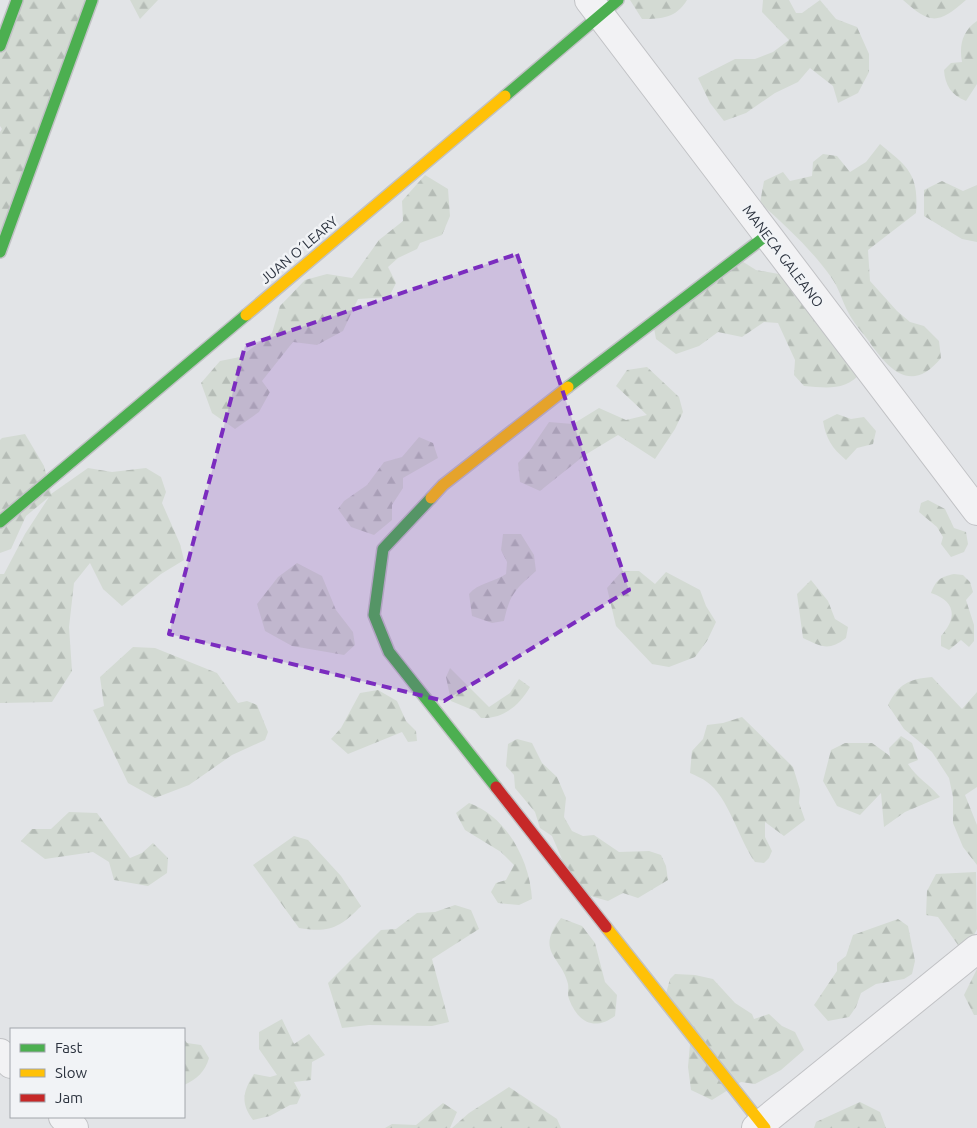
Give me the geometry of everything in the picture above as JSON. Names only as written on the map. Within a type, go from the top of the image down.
[{"type":"street","points":[[0,46],[17,0]]},
{"type":"street","points":[[0,252],[92,0]]},
{"type":"street","name":"MANECA GALEANO","points":[[602,5],[767,235],[977,511]]},
{"type":"street","name":"JUAN O´LEARY","points":[[0,522],[602,5]]},
{"type":"street","points":[[767,235],[518,425],[443,485],[383,549],[374,615],[389,652],[761,1126],[977,949]]},
{"type":"street","points":[[0,1053],[10,1063]]},
{"type":"street","points":[[64,1118],[74,1128]]},
{"type":"highlighted area","points":[[517,254],[629,590],[444,701],[169,634],[245,346]]},
{"type":"green space","points":[[22,0],[93,0],[0,256],[0,132],[2,129],[0,126],[0,53]]},
{"type":"green space","points":[[130,0],[158,0],[140,19]]},
{"type":"green space","points":[[630,0],[687,0],[673,14],[656,19],[642,19]]},
{"type":"green space","points":[[763,0],[789,0],[796,13],[802,13],[820,0],[836,19],[857,27],[869,54],[869,72],[858,93],[838,103],[833,86],[810,68],[798,82],[775,93],[746,113],[724,121],[710,103],[698,78],[735,59],[755,59],[773,52],[789,40],[762,12]]},
{"type":"green space","points":[[903,0],[966,0],[948,14],[934,18],[920,14]]},
{"type":"green space","points":[[977,21],[977,84],[966,101],[956,96],[950,89],[944,70],[951,63],[962,62],[961,45],[963,39],[968,29]]},
{"type":"green space","points":[[880,144],[910,172],[916,189],[916,213],[868,250],[870,281],[897,311],[910,322],[924,326],[939,341],[941,358],[930,369],[920,375],[910,376],[901,374],[884,360],[852,319],[831,277],[798,238],[760,203],[764,181],[783,172],[790,181],[812,176],[813,162],[823,154],[837,156],[850,172],[866,162]]},
{"type":"green space","points":[[425,175],[448,189],[450,216],[442,235],[420,243],[417,249],[398,258],[388,267],[396,283],[389,297],[358,299],[343,331],[317,345],[293,342],[262,381],[270,392],[259,412],[235,429],[212,413],[201,383],[220,361],[240,357],[272,333],[280,306],[305,280],[327,274],[352,278],[379,240],[403,221],[402,201]]},
{"type":"green space","points":[[942,181],[963,191],[977,185],[977,242],[962,239],[924,216],[924,190]]},
{"type":"green space","points":[[737,258],[756,270],[790,276],[862,372],[856,378],[836,387],[804,386],[794,375],[795,360],[778,323],[764,322],[742,337],[718,332],[699,346],[676,354],[656,339],[653,323]]},
{"type":"green space","points":[[647,367],[679,397],[683,412],[675,429],[655,459],[618,435],[585,455],[540,491],[520,482],[518,463],[530,450],[549,422],[573,424],[599,408],[626,420],[647,415],[616,386],[627,370]]},
{"type":"green space","points":[[837,414],[851,419],[864,417],[876,431],[873,444],[857,448],[846,460],[830,443],[823,421]]},
{"type":"green space","points":[[25,434],[44,466],[51,494],[88,468],[112,472],[146,468],[161,477],[166,492],[162,503],[180,544],[184,560],[161,574],[122,606],[103,589],[90,563],[74,583],[69,627],[72,671],[52,702],[0,703],[0,574],[4,574],[25,534],[49,497],[26,516],[11,549],[0,553],[0,440]]},
{"type":"green space","points":[[419,437],[433,443],[438,458],[403,478],[403,488],[392,505],[392,520],[374,535],[351,527],[338,509],[344,501],[367,485],[384,462],[402,457]]},
{"type":"green space","points":[[928,500],[945,509],[954,528],[966,532],[968,544],[964,552],[951,557],[941,544],[943,537],[937,527],[919,512],[921,503]]},
{"type":"green space","points":[[503,534],[521,534],[534,555],[536,571],[523,582],[511,598],[504,621],[492,623],[472,616],[469,594],[477,587],[506,574],[507,562],[501,550]]},
{"type":"green space","points":[[297,563],[322,576],[336,610],[353,632],[355,645],[344,655],[292,646],[265,631],[257,604],[278,577]]},
{"type":"green space","points":[[622,571],[639,571],[655,584],[666,572],[700,590],[706,606],[716,622],[707,641],[695,657],[669,667],[652,664],[616,626],[607,588]]},
{"type":"green space","points":[[954,574],[963,575],[970,582],[973,592],[966,600],[974,625],[974,641],[969,647],[961,640],[949,650],[941,646],[941,636],[950,622],[951,610],[945,600],[931,593],[939,580]]},
{"type":"green space","points":[[811,580],[828,601],[835,619],[848,627],[846,638],[834,645],[824,646],[803,638],[797,594]]},
{"type":"green space","points":[[133,647],[155,648],[217,673],[238,703],[247,701],[257,705],[268,732],[265,740],[232,755],[189,785],[155,798],[128,783],[93,710],[104,706],[100,677]]},
{"type":"green space","points":[[450,668],[489,707],[510,693],[519,679],[530,687],[521,700],[510,710],[489,718],[481,718],[475,711],[451,701],[446,677]]},
{"type":"green space","points":[[932,677],[962,709],[977,692],[977,787],[965,795],[977,825],[977,865],[963,847],[953,823],[953,797],[949,778],[932,752],[904,729],[888,705],[900,687],[910,681]]},
{"type":"green space","points":[[378,690],[397,701],[406,721],[416,731],[417,741],[408,742],[402,732],[348,754],[331,739],[341,728],[360,693]]},
{"type":"green space","points":[[742,717],[793,767],[800,790],[799,803],[805,820],[784,836],[765,822],[765,837],[772,851],[764,863],[755,862],[749,853],[721,797],[705,781],[690,773],[692,751],[703,739],[707,725],[723,723]]},
{"type":"green space","points":[[901,736],[912,743],[918,760],[908,764],[940,797],[905,812],[884,827],[881,793],[860,815],[837,806],[823,781],[831,750],[845,743],[872,743],[890,756],[889,748]]},
{"type":"green space","points":[[517,739],[532,743],[542,763],[557,777],[566,798],[564,817],[572,831],[583,836],[594,835],[619,852],[649,851],[661,855],[666,866],[668,880],[638,898],[623,893],[608,901],[587,895],[573,885],[552,836],[540,828],[535,812],[515,788],[514,775],[506,766],[508,744]]},
{"type":"green space","points":[[469,803],[482,809],[494,818],[514,841],[527,869],[532,899],[519,905],[498,903],[491,892],[496,883],[506,880],[514,865],[501,852],[465,830],[456,813]]},
{"type":"green space","points":[[69,812],[97,813],[130,858],[142,853],[153,843],[168,858],[167,873],[148,886],[114,880],[109,862],[93,852],[45,859],[21,841],[32,829],[51,829]]},
{"type":"green space","points":[[294,836],[308,840],[341,876],[361,906],[340,924],[318,930],[299,928],[253,865]]},
{"type":"green space","points":[[976,872],[977,929],[972,939],[958,945],[938,917],[926,915],[927,891],[936,874]]},
{"type":"green space","points":[[455,905],[471,910],[479,929],[432,959],[449,1022],[432,1026],[369,1025],[342,1028],[328,983],[381,930],[396,929],[417,913],[435,912]]},
{"type":"green space","points":[[561,918],[582,926],[595,943],[605,982],[617,995],[615,1016],[608,1021],[594,1024],[582,1019],[577,1014],[568,997],[568,984],[565,975],[552,954],[550,947],[553,929]]},
{"type":"green space","points":[[898,919],[908,926],[915,961],[912,974],[904,979],[876,984],[861,993],[856,1007],[849,1017],[828,1021],[814,1005],[837,971],[837,963],[846,956],[853,935]]},
{"type":"green space","points":[[977,969],[977,1015],[974,1015],[964,995]]},
{"type":"green space","points":[[675,974],[695,975],[713,979],[735,1003],[752,1014],[754,1019],[769,1014],[782,1026],[795,1032],[804,1050],[781,1070],[755,1084],[741,1082],[712,1100],[691,1090],[688,1067],[690,1044],[664,1001],[670,979]]},
{"type":"green space","points":[[282,1019],[294,1044],[309,1034],[325,1055],[312,1062],[311,1080],[294,1082],[301,1095],[297,1104],[290,1105],[270,1116],[253,1120],[246,1108],[244,1097],[250,1080],[254,1074],[270,1077],[277,1075],[259,1049],[259,1032]]},
{"type":"green space","points":[[185,1040],[187,1043],[201,1045],[209,1058],[200,1075],[185,1084]]},
{"type":"green space","points":[[509,1087],[557,1119],[561,1128],[452,1128],[469,1113]]},
{"type":"green space","points":[[860,1102],[880,1112],[886,1128],[814,1128],[816,1122]]},
{"type":"green space","points":[[443,1103],[457,1112],[450,1128],[385,1128],[392,1124],[416,1125]]},
{"type":"traffic: fast","points":[[0,46],[17,0]]},
{"type":"traffic: fast","points":[[0,252],[92,0]]},
{"type":"traffic: fast","points":[[505,96],[618,0]]},
{"type":"traffic: fast","points":[[568,387],[767,235]]},
{"type":"traffic: fast","points":[[0,522],[246,315]]},
{"type":"traffic: fast","points":[[431,498],[383,549],[374,615],[389,652],[496,787]]},
{"type":"traffic: slow","points":[[246,315],[505,96]]},
{"type":"traffic: slow","points":[[431,498],[443,485],[568,387]]},
{"type":"traffic: slow","points":[[606,927],[765,1128]]},
{"type":"traffic: jam","points":[[496,787],[606,927]]}]
